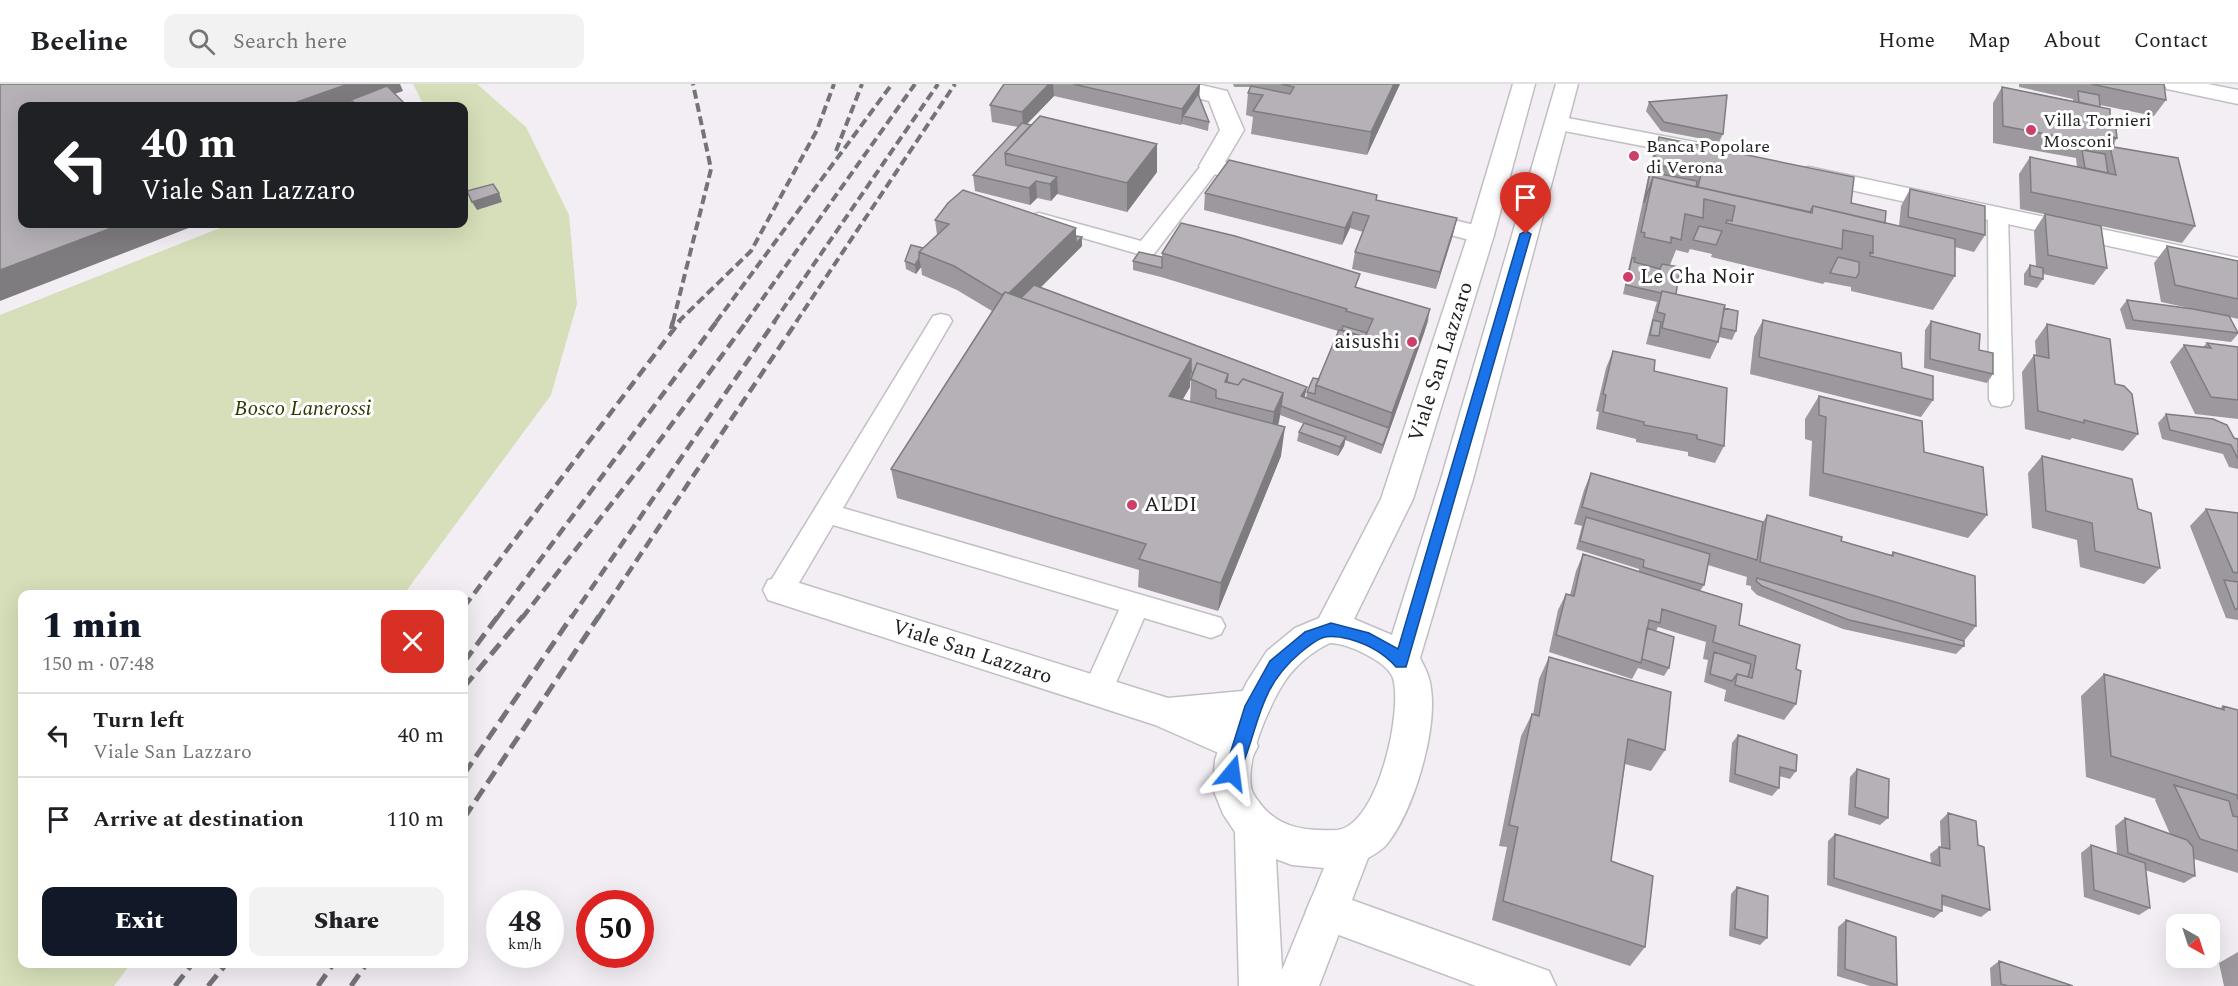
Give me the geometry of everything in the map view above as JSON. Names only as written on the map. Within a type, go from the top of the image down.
[{"type":"main road","points":[[1168,84],[1220,96],[1232,129],[1210,166],[1289,186]]},
{"type":"main road","name":"Viale San Lazzaro","points":[[1331,629],[1397,499],[1481,235],[1524,84]]},
{"type":"main road","name":"Viale San Lazzaro","points":[[1401,662],[1457,479],[1567,84]]},
{"type":"main road","points":[[2178,84],[2238,98]]},
{"type":"main road","points":[[1557,123],[1718,154]]},
{"type":"main road","points":[[1788,169],[2238,267]]},
{"type":"main road","points":[[1391,212],[1481,235]]},
{"type":"main road","name":"Viale San Lazzaro","points":[[780,590],[1165,713],[1239,746]]},
{"type":"main road","points":[[1255,830],[1290,846],[1329,850],[1353,846],[1373,831],[1387,809],[1413,723],[1415,698],[1410,671],[1393,653],[1364,637],[1331,629],[1310,636],[1276,665],[1253,706],[1232,773],[1232,791],[1255,830],[1261,986]]},
{"type":"main road","name":"Viale San Lazzaro","points":[[1165,713],[1253,706]]},
{"type":"main road","points":[[1297,986],[1353,846]]},
{"type":"main road","points":[[1327,911],[1534,986]]},
{"type":"lane","points":[[1018,213],[1146,249],[1210,166]]},
{"type":"lane","points":[[1998,215],[2001,399]]},
{"type":"lane","points":[[780,590],[941,321]]},
{"type":"lane","points":[[826,513],[1210,626]]},
{"type":"lane","points":[[1096,692],[1136,604]]},
{"type":"green space","name":"Bosco Lanerossi","points":[[413,84],[477,84],[526,127],[569,215],[577,304],[551,395],[407,590],[18,590],[18,968],[127,968],[114,986],[0,986],[0,315],[220,228],[468,228],[468,102],[422,102]]},
{"type":"building","points":[[0,84],[348,84],[297,102],[18,102],[18,228],[111,228],[0,270]]},
{"type":"building","points":[[1004,84],[1049,84],[1022,112],[990,105]]},
{"type":"building","points":[[1073,84],[1200,84],[1182,109]]},
{"type":"building","points":[[1281,84],[1394,84],[1371,132],[1253,111],[1263,95],[1248,93],[1251,86],[1290,94],[1294,87]]},
{"type":"building","points":[[2091,84],[2164,84],[2166,100]]},
{"type":"building","points":[[387,86],[403,102],[353,102],[351,100]]},
{"type":"building","points":[[2002,87],[2110,109],[2110,119],[2115,120],[2117,138],[2113,137],[2114,147],[2178,158],[2195,226],[2031,192],[2030,157],[2116,175],[2110,146],[2003,126]]},
{"type":"building","points":[[2078,91],[2099,95],[2100,107],[2079,102]]},
{"type":"building","points":[[1198,94],[1209,122],[1183,116]]},
{"type":"building","points":[[1727,95],[1723,134],[1664,122],[1649,102]]},
{"type":"building","points":[[1040,116],[1157,144],[1127,183],[1005,153]]},
{"type":"building","points":[[1022,123],[1031,125],[1005,153],[1006,165],[1057,177],[1050,184],[1036,181],[1029,188],[973,175]]},
{"type":"building","points":[[1659,137],[1854,177],[1851,203],[1886,211],[1885,223],[1813,206],[1810,212],[1698,187],[1701,174],[1653,164]]},
{"type":"building","points":[[2082,150],[2105,154],[2108,173],[2085,168]]},
{"type":"building","points":[[1229,160],[1377,195],[1376,200],[1457,218],[1440,272],[1355,252],[1369,216],[1353,212],[1345,228],[1205,193]]},
{"type":"building","points":[[1650,172],[1697,181],[1696,187],[1653,177],[1644,203]]},
{"type":"building","points":[[1653,177],[1812,213],[1813,206],[1955,239],[1955,276],[1870,256],[1870,252],[1873,253],[1873,236],[1843,230],[1842,249],[1726,223],[1727,220],[1732,221],[1735,206],[1704,199],[1703,218],[1685,214],[1681,240],[1671,237],[1671,243],[1644,237],[1645,233],[1641,232]]},
{"type":"building","points":[[493,184],[499,193],[472,202],[468,191]]},
{"type":"building","points":[[1910,189],[1985,206],[1985,235],[1908,217]]},
{"type":"building","points":[[963,190],[1076,228],[1009,293],[1005,292],[1002,295],[954,266],[919,252],[949,224],[935,220],[948,203]]},
{"type":"building","points":[[2045,214],[2101,226],[2107,268],[2048,255]]},
{"type":"building","points":[[1181,223],[1235,236],[1360,274],[1355,287],[1430,309],[1392,413],[1316,385],[1339,330],[1365,337],[1373,319],[1162,253]]},
{"type":"building","points":[[1699,226],[1722,231],[1716,245],[1693,240]]},
{"type":"building","points":[[911,245],[923,248],[919,252],[915,265],[905,261]]},
{"type":"building","points":[[2167,246],[2238,261],[2238,299],[2175,285]]},
{"type":"building","points":[[1139,252],[1162,257],[1162,268],[1133,261]]},
{"type":"building","points":[[1838,257],[1859,262],[1859,273],[1856,278],[1830,273]]},
{"type":"building","points":[[1632,258],[1635,258],[1634,262],[1660,269],[1662,264],[1680,267],[1676,294],[1626,285]]},
{"type":"building","points":[[2030,265],[2043,268],[2043,279],[2030,276]]},
{"type":"building","points":[[1034,285],[1307,387],[1301,396],[1389,428],[1383,445],[1281,406],[1283,393],[1243,379],[1238,385],[1227,382],[1228,374],[1197,363],[1193,373],[1191,372],[1191,359],[1021,298]]},
{"type":"building","points":[[1662,291],[1725,305],[1718,342],[1662,328],[1665,314],[1657,312]]},
{"type":"building","points":[[1005,292],[1191,359],[1169,396],[1285,427],[1221,583],[1139,559],[1146,544],[891,469]]},
{"type":"building","points":[[2127,300],[2229,316],[2238,333],[2133,320]]},
{"type":"building","points":[[1724,308],[1738,311],[1736,331],[1721,328]]},
{"type":"building","points":[[1653,320],[1661,322],[1659,336],[1650,335]]},
{"type":"building","points":[[1763,320],[1901,353],[1902,368],[1933,376],[1933,400],[1759,357]]},
{"type":"building","points":[[1931,321],[1980,334],[1979,350],[1993,353],[1993,374],[1930,359]]},
{"type":"building","points":[[2047,324],[2110,339],[2115,384],[2124,386],[2132,394],[2138,434],[2038,411],[2034,355],[2049,358]]},
{"type":"building","points":[[1343,326],[1367,333],[1365,337],[1342,330]]},
{"type":"building","points":[[2207,343],[2238,347],[2238,400],[2211,397],[2184,345],[2211,348]]},
{"type":"building","points":[[1613,351],[1655,360],[1654,371],[1727,388],[1724,446],[1697,439],[1697,435],[1644,425],[1644,422],[1603,412],[1606,395],[1603,394]]},
{"type":"building","points":[[1197,363],[1228,374],[1225,382],[1238,385],[1243,379],[1283,393],[1274,412],[1216,398],[1216,390],[1191,379]]},
{"type":"building","points":[[1313,378],[1319,379],[1315,394],[1307,392]]},
{"type":"building","points":[[1819,396],[1922,421],[1924,452],[1983,467],[1987,515],[1823,473],[1826,417],[1819,415]]},
{"type":"building","points":[[2166,414],[2213,419],[2227,425],[2234,438],[2238,439],[2238,459],[2231,445],[2170,430]]},
{"type":"building","points":[[1304,423],[1346,437],[1340,447],[1299,432]]},
{"type":"building","points":[[2042,456],[2132,479],[2138,509],[2151,513],[2160,568],[2095,551],[2092,523],[2046,511]]},
{"type":"building","points":[[1591,473],[1763,522],[1757,560],[1582,507]]},
{"type":"building","points":[[2206,509],[2238,513],[2238,573],[2233,572]]},
{"type":"building","points":[[1767,515],[1842,537],[1841,541],[1893,556],[1893,552],[1975,576],[1976,626],[1760,562]]},
{"type":"building","points":[[1586,517],[1710,554],[1704,585],[1643,567],[1644,560],[1580,541]]},
{"type":"building","points":[[1583,554],[1742,604],[1739,625],[1800,645],[1796,669],[1801,671],[1796,704],[1735,685],[1737,674],[1752,678],[1756,656],[1713,642],[1716,626],[1662,609],[1660,623],[1649,620],[1641,663],[1556,635],[1566,594],[1574,596]]},
{"type":"building","points":[[1757,578],[1964,641],[1964,646],[1849,620],[1762,586],[1756,581]]},
{"type":"building","points":[[2224,580],[2238,582],[2238,609],[2235,609]]},
{"type":"building","points":[[1647,628],[1674,637],[1669,668],[1642,659]]},
{"type":"building","points":[[1714,652],[1751,664],[1748,677],[1737,674],[1732,681],[1710,674]]},
{"type":"building","points":[[1549,657],[1671,692],[1665,750],[1628,739],[1611,861],[1653,876],[1645,947],[1503,901],[1518,827],[1509,825],[1532,714],[1539,716]]},
{"type":"building","points":[[2104,674],[2224,710],[2223,706],[2238,710],[2238,800],[2237,795],[2111,756]]},
{"type":"building","points":[[1738,735],[1797,755],[1796,771],[1780,767],[1779,788],[1735,774]]},
{"type":"building","points":[[1857,769],[1889,779],[1888,818],[1855,807]]},
{"type":"building","points":[[2174,785],[2229,801],[2233,816],[2238,817],[2238,851],[2200,839]]},
{"type":"building","points":[[1948,813],[1976,821],[1978,845],[1984,847],[1990,910],[1942,895],[1942,911],[1834,878],[1835,834],[1940,866],[1939,847],[1950,849]]},
{"type":"building","points":[[2125,818],[2187,840],[2193,847],[2195,876],[2128,853]]},
{"type":"building","points":[[2091,845],[2145,863],[2150,908],[2094,890]]},
{"type":"building","points":[[1737,887],[1768,896],[1767,938],[1735,929]]},
{"type":"building","points":[[1846,920],[1896,937],[1897,985],[1845,969]]},
{"type":"building","points":[[1999,961],[2073,986],[2008,986],[2001,984]]},
{"type":"railway","points":[[673,322],[711,169],[693,84]]},
{"type":"railway","points":[[678,322],[751,251],[817,130],[834,84]]},
{"type":"railway","points":[[836,151],[862,84]]},
{"type":"railway","points":[[716,322],[892,84]]},
{"type":"railway","points":[[746,322],[915,84]]},
{"type":"railway","points":[[774,322],[938,84]]},
{"type":"railway","points":[[796,322],[955,84]]},
{"type":"railway","points":[[671,329],[673,321]]},
{"type":"railway","points":[[468,602],[680,321]]},
{"type":"railway","points":[[497,618],[717,321]]},
{"type":"railway","points":[[522,618],[641,466],[747,321]]},
{"type":"railway","points":[[571,618],[775,321]]},
{"type":"railway","points":[[598,618],[797,321]]},
{"type":"railway","points":[[468,657],[498,616]]},
{"type":"railway","points":[[468,682],[523,616]]},
{"type":"railway","points":[[468,768],[572,616]]},
{"type":"railway","points":[[468,812],[599,616]]},
{"type":"railway","points":[[175,986],[189,968]]},
{"type":"railway","points":[[208,986],[223,968]]},
{"type":"railway","points":[[318,986],[331,968]]},
{"type":"railway","points":[[351,986],[364,968]]},
{"type":"place","name":"Villa Tornieri Mosconi","points":[[2031,130]]},
{"type":"place","name":"Banca Popolare di Verona","points":[[1634,156]]},
{"type":"place","name":"Le Cha Noir","points":[[1628,277]]},
{"type":"place","name":"aisushi","points":[[1412,342]]},
{"type":"place","name":"ALDI","points":[[1132,505]]},
{"type":"route","points":[[1232,773],[1253,706],[1276,665],[1310,636],[1331,629],[1364,637],[1393,653],[1401,662],[1457,479],[1526,234]]}]
